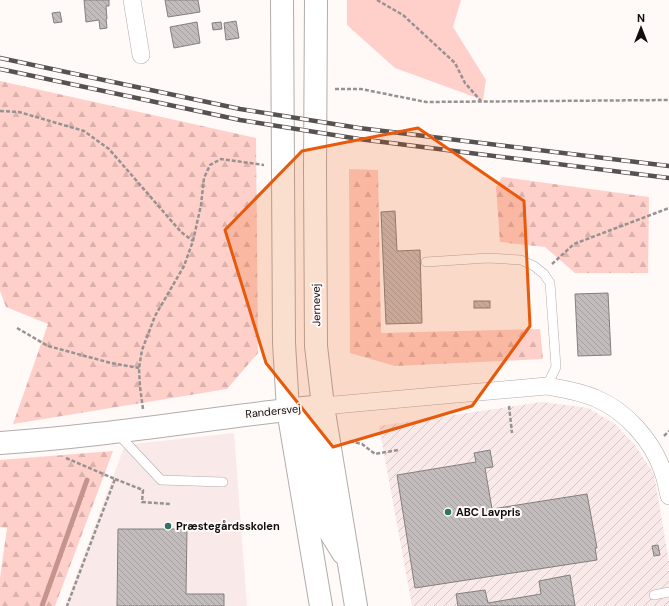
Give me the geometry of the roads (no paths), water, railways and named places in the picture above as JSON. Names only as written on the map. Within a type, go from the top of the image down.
[{"type":"main road","points":[[282,0],[284,343],[288,410],[320,606]]},
{"type":"main road","name":"Jernevej","points":[[316,0],[316,346],[323,406],[356,606]]},
{"type":"main road","points":[[283,250],[296,296],[300,388],[323,406]]},
{"type":"main road","name":"Randersvej","points":[[0,443],[146,428],[323,406]]},
{"type":"main road","points":[[288,410],[310,424],[325,524],[349,562]]},
{"type":"street","points":[[132,0],[141,54]]},
{"type":"street","name":"Randersvej","points":[[323,406],[547,386],[572,390],[596,398],[618,411],[637,428],[652,448],[663,471],[669,496]]},
{"type":"lane","points":[[426,262],[488,258],[521,260],[534,266],[544,274],[550,283],[556,368],[547,386]]},
{"type":"lane","points":[[116,431],[162,480],[223,482]]},
{"type":"lane","points":[[654,595],[669,592]]},
{"type":"waterway","points":[[42,606],[87,480]]},
{"type":"railway","points":[[0,58],[240,109],[359,128],[669,166]]},
{"type":"railway","points":[[0,69],[240,120],[359,139],[669,178]]},
{"type":"place","name":"ABC Lavpris","points":[[448,512]]},
{"type":"place","name":"Præstegårdsskolen","points":[[168,526]]}]
